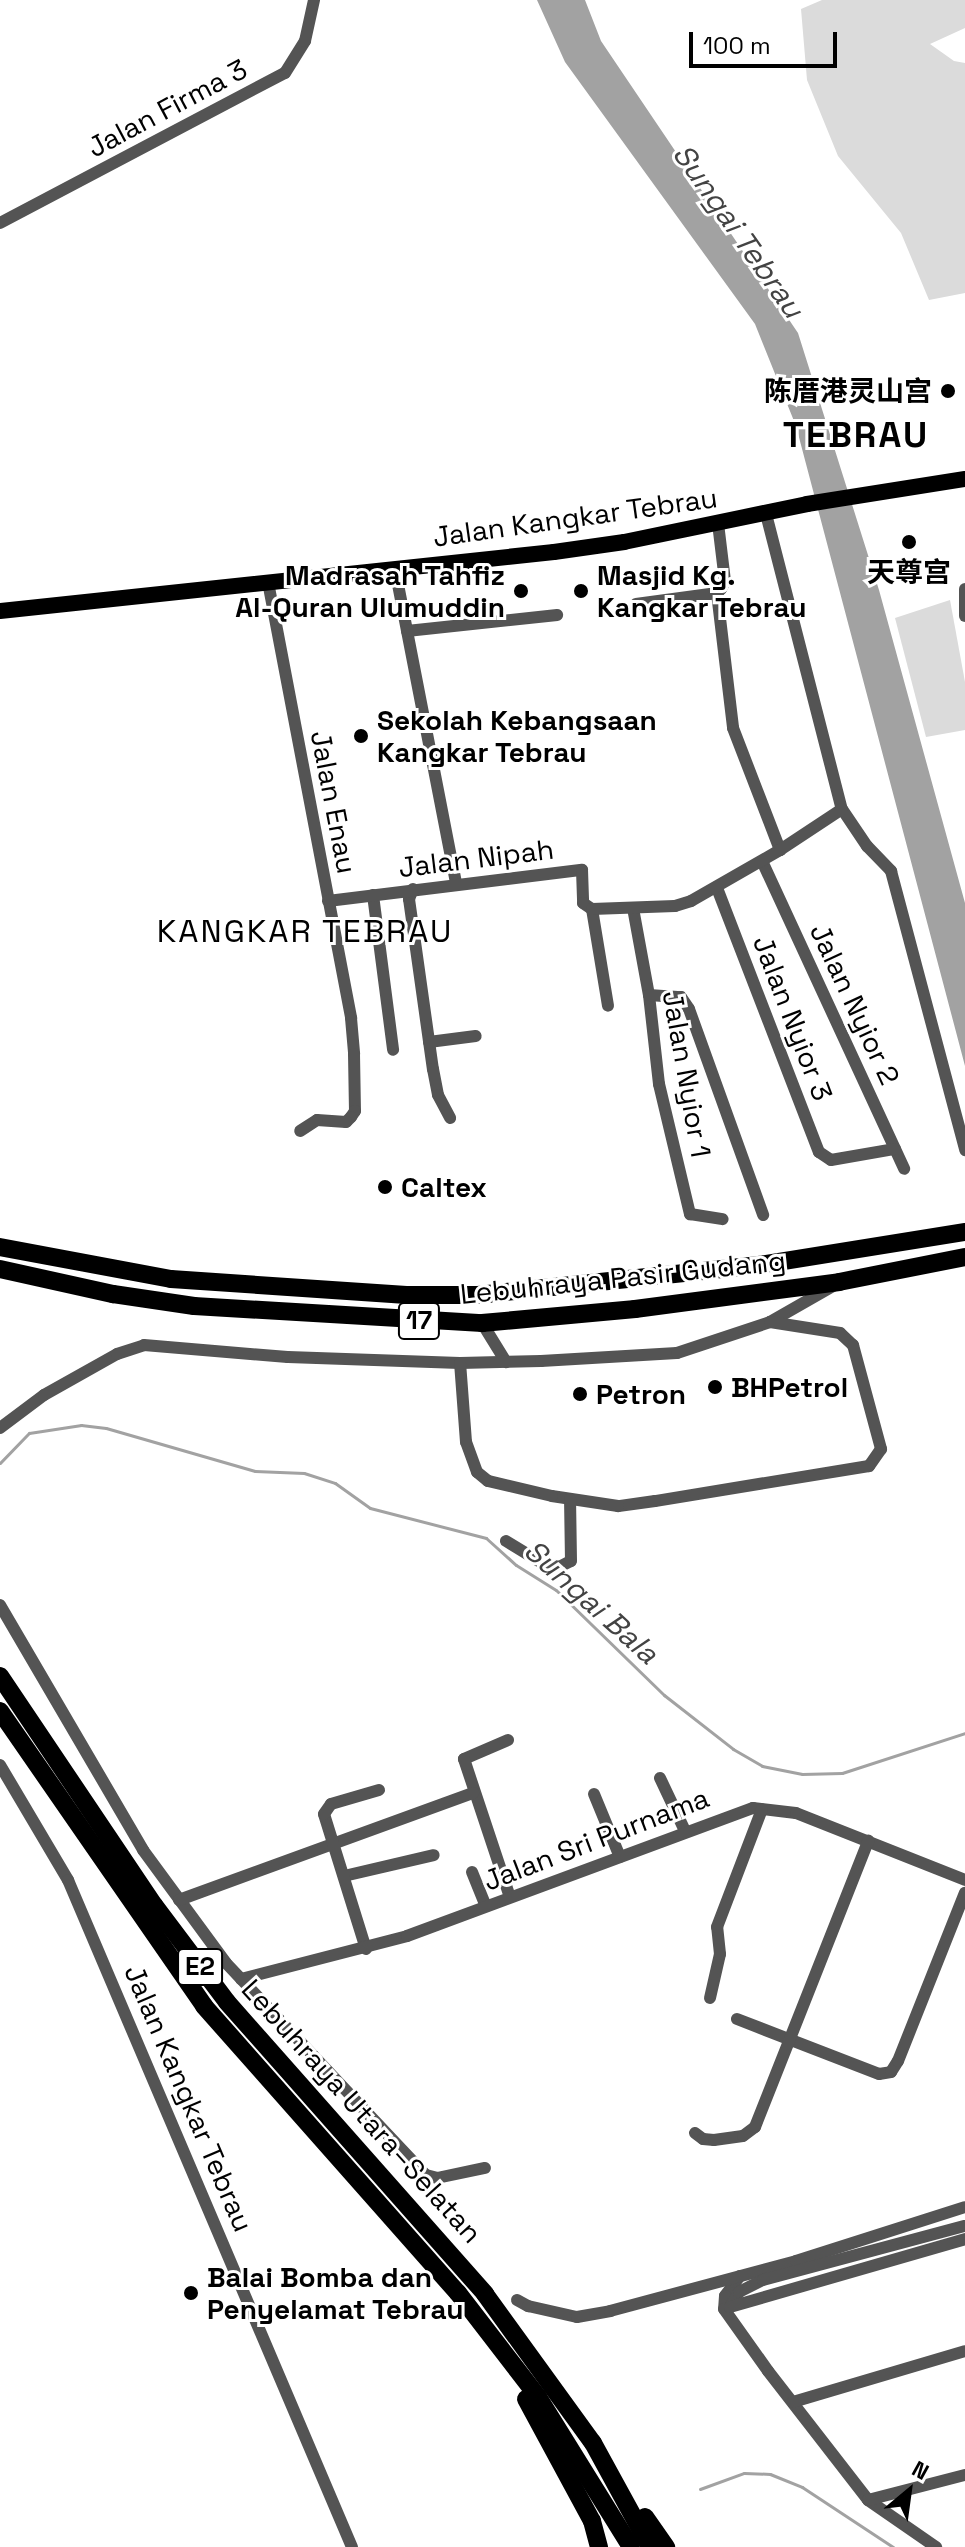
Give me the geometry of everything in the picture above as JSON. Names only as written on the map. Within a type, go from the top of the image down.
[{"type":"highway","name":"Lebuhraya Pasir Gudang","points":[[0,1247],[171,1279],[406,1295],[478,1295],[759,1265],[965,1232]]},
{"type":"highway","name":"Lebuhraya Pasir Gudang","points":[[0,1269],[113,1294],[194,1306],[482,1323],[635,1309],[839,1282],[965,1257]]},
{"type":"highway","name":"Lebuhraya Utara–Selatan","points":[[0,1676],[154,1905],[227,2002],[464,2268],[593,2443],[650,2547]]},
{"type":"highway","name":"Lebuhraya Utara–Selatan","points":[[0,1711],[204,2006],[458,2293],[538,2397],[631,2547]]},
{"type":"highway","points":[[502,2350],[592,2521],[599,2547]]},
{"type":"highway","points":[[593,2443],[666,2547]]},
{"type":"main road","name":"Jalan Kangkar Tebrau","points":[[0,608],[48,606],[554,552],[807,504],[965,479]]},
{"type":"street","name":"Jalan Firma 3","points":[[0,223],[285,73],[305,41],[314,0]]},
{"type":"street","points":[[766,514],[842,809],[867,846],[891,871],[965,1150]]},
{"type":"street","points":[[718,523],[720,590],[733,728],[780,850]]},
{"type":"street","points":[[395,569],[456,883]]},
{"type":"street","name":"Jalan Enau","points":[[268,582],[351,1018],[355,1111],[346,1122],[317,1120],[300,1131]]},
{"type":"street","points":[[965,589],[965,616]]},
{"type":"street","points":[[636,604],[720,590]]},
{"type":"street","points":[[407,631],[557,615]]},
{"type":"street","points":[[608,1006],[592,909],[682,904],[717,888],[842,809]]},
{"type":"street","name":"Jalan Nyior 2","points":[[762,861],[904,1169]]},
{"type":"street","name":"Jalan Nipah","points":[[328,901],[582,870],[584,905],[592,909]]},
{"type":"street","name":"Jalan Nyior 3","points":[[717,888],[819,1152],[831,1160],[895,1149]]},
{"type":"street","points":[[413,889],[409,899],[429,1042],[438,1095],[450,1118]]},
{"type":"street","points":[[373,895],[393,1050]]},
{"type":"street","name":"Jalan Nyior 1","points":[[633,908],[649,995],[659,1084],[690,1214],[723,1219]]},
{"type":"street","points":[[649,995],[681,997],[689,1009],[763,1215]]},
{"type":"street","points":[[429,1042],[476,1036]]},
{"type":"street","points":[[0,1428],[44,1395],[117,1354],[144,1345],[241,1355],[460,1363],[677,1353],[770,1322],[839,1282]]},
{"type":"street","points":[[460,1363],[466,1442],[477,1472],[488,1481],[618,1506],[869,1466],[881,1449],[853,1345],[840,1333],[770,1322]]},
{"type":"street","points":[[482,1323],[506,1362]]},
{"type":"street","points":[[506,1541],[542,1563],[559,1567],[571,1561],[570,1499]]},
{"type":"street","points":[[0,1605],[143,1850],[241,1979],[426,2175],[437,2178],[485,2168]]},
{"type":"street","points":[[508,1740],[464,1759],[510,1897]]},
{"type":"street","name":"Jalan Kangkar Tebrau","points":[[0,1765],[68,1880],[352,2547]]},
{"type":"street","points":[[660,1778],[685,1831]]},
{"type":"street","points":[[366,1949],[324,1814],[326,1808],[379,1790]]},
{"type":"street","points":[[179,1900],[473,1793]]},
{"type":"street","points":[[594,1794],[620,1857]]},
{"type":"street","points":[[710,1998],[720,1954],[717,1927],[762,1809]]},
{"type":"street","name":"Jalan Sri Purnama","points":[[241,1979],[366,1949],[736,1812],[762,1809],[796,1813],[965,1880]]},
{"type":"street","points":[[695,2133],[703,2139],[714,2140],[743,2136],[755,2127],[868,1841]]},
{"type":"street","points":[[344,1876],[434,1855]]},
{"type":"street","points":[[472,1872],[486,1906]]},
{"type":"street","points":[[737,2019],[879,2074],[891,2072],[965,1893]]},
{"type":"street","points":[[517,2300],[528,2306],[577,2317],[642,2304],[965,2207]]},
{"type":"street","points":[[900,2226],[925,2237]]},
{"type":"street","points":[[729,2311],[739,2292],[763,2280],[965,2226]]},
{"type":"street","points":[[729,2311],[965,2239]]},
{"type":"street","points":[[740,2276],[723,2302],[793,2402],[868,2500],[936,2547]]},
{"type":"street","points":[[793,2402],[965,2351]]},
{"type":"street","points":[[868,2500],[965,2475]]},
{"type":"shaded area","points":[[537,0],[585,0],[601,41],[798,333],[879,590],[965,903],[965,1066],[796,426],[755,324],[565,62]]},
{"type":"shaded area","points":[[822,0],[965,0],[965,28],[930,44],[954,61],[965,63],[965,293],[929,300],[901,233],[838,156],[807,80],[801,9]]},
{"type":"shaded area","points":[[950,600],[965,682],[965,730],[926,737],[895,618]]},
{"type":"waterway","name":"Sungai Bala","points":[[0,1463],[29,1433],[81,1425],[106,1428],[255,1471],[304,1473],[335,1483],[370,1508],[486,1538],[516,1565],[556,1590],[664,1695],[733,1749],[762,1766],[802,1774],[842,1773],[965,1733]]},
{"type":"waterway","points":[[700,2489],[744,2473],[770,2474],[802,2487],[893,2547]]},
{"type":"place","name":"陈厝港灵山宫","points":[[948,391]]},
{"type":"place","name":"天尊宫","points":[[909,542]]},
{"type":"place","name":"Madrasah Tahfiz Al-Quran Ulumuddin","points":[[521,591]]},
{"type":"place","name":"Masjid Kg. Kangkar Tebrau","points":[[581,591]]},
{"type":"place","name":"Sekolah Kebangsaan Kangkar Tebrau","points":[[361,736]]},
{"type":"place","name":"Caltex","points":[[385,1187]]},
{"type":"place","name":"BHPetrol","points":[[715,1387]]},
{"type":"place","name":"Petron","points":[[580,1394]]},
{"type":"place","name":"Balai Bomba dan Penyelamat Tebrau","points":[[191,2293]]},
{"type":"district","name":"TEBRAU","points":[[856,436]]},
{"type":"district","name":"KANGKAR TEBRAU","points":[[305,931]]},
{"type":"water label","name":"Sungai Tebrau","points":[[738,231]]}]
